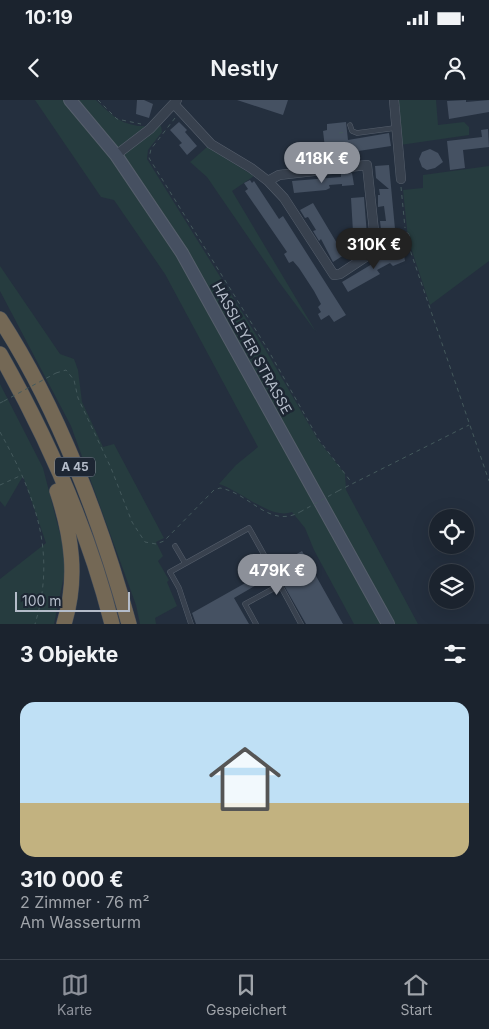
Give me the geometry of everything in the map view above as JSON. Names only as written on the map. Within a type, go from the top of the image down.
[{"type":"highway","name":"A 45","points":[[0,319],[40,392],[93,509],[129,624]]},
{"type":"highway","name":"A 45","points":[[0,354],[52,455],[94,562],[112,624]]},
{"type":"highway","points":[[52,455],[53,478],[67,520],[72,557],[71,594],[64,624]]},
{"type":"main road","name":"HASSLEYER STRASSE","points":[[70,100],[116,155],[177,246],[217,314],[388,624]]},
{"type":"street","points":[[394,100],[401,179]]},
{"type":"street","points":[[116,155],[177,104],[199,134],[211,144],[251,168],[268,181],[284,198],[334,275],[340,274],[376,250],[405,237]]},
{"type":"street","points":[[268,181],[279,175],[367,165],[376,250]]},
{"type":"lane","points":[[350,125],[352,131],[356,133],[396,128]]},
{"type":"lane","points":[[191,624],[179,588],[170,572],[249,528],[267,560]]},
{"type":"lane","points":[[175,546],[185,563]]},
{"type":"lane","points":[[256,624],[245,604],[280,585],[301,624]]},
{"type":"path","points":[[98,100],[118,119],[137,124],[154,125]]},
{"type":"path","points":[[177,104],[151,150],[149,158],[267,348],[319,440],[352,483]]},
{"type":"path","points":[[401,179],[405,237],[489,482]]},
{"type":"path","points":[[0,403],[56,373],[66,370],[74,380],[78,398],[132,522],[145,542],[156,544],[164,540],[214,490],[220,488],[246,499],[277,517],[291,517],[352,483],[470,424]]},
{"type":"path","points":[[0,432],[22,474],[40,524],[44,546],[44,583],[42,602],[35,624]]},
{"type":"path","points":[[0,485],[22,474]]},
{"type":"green space","points":[[35,100],[96,100],[118,119],[132,125],[161,126],[162,132],[148,150],[147,159],[265,349],[318,440],[345,474],[346,490],[418,624],[354,624],[314,550],[305,528],[292,512],[275,512],[265,509],[219,484],[236,465],[258,447],[165,274],[114,200],[101,197]]},
{"type":"green space","points":[[398,100],[436,100],[438,125],[464,122],[469,127],[469,135],[400,145]]},
{"type":"green space","points":[[207,147],[254,176],[232,191],[316,332],[279,282],[207,177],[190,162]]},
{"type":"green space","points":[[489,166],[489,261],[430,305],[408,239],[403,190],[423,188],[423,175]]},
{"type":"green space","points":[[0,266],[60,354],[74,359],[78,370],[82,402],[103,447],[114,444],[164,538],[156,542],[163,556],[158,561],[169,580],[167,582],[177,606],[155,618],[156,624],[140,624],[136,605],[71,426],[0,291]]},
{"type":"green space","points":[[0,384],[43,468],[67,561],[54,624],[0,624],[0,579],[46,543],[23,476],[5,507],[0,501]]},
{"type":"building","points":[[137,100],[144,100],[153,104],[149,118],[136,114]]},
{"type":"building","points":[[237,100],[288,100],[283,115]]},
{"type":"building","points":[[466,100],[466,102],[489,100],[489,112],[449,119],[447,101]]},
{"type":"building","points":[[179,122],[187,130],[185,132],[197,146],[187,155],[179,145],[182,143],[170,130]]},
{"type":"building","points":[[346,122],[348,140],[389,133],[391,146],[326,156],[323,131],[327,130],[327,124]]},
{"type":"building","points":[[488,129],[489,147],[463,150],[465,168],[450,170],[447,141],[482,137],[481,130]]},
{"type":"building","points":[[430,149],[438,153],[443,162],[435,168],[427,170],[422,167],[419,159],[422,152]]},
{"type":"building","points":[[389,165],[395,229],[381,230],[380,221],[386,221],[384,206],[378,207],[379,189],[389,189],[376,178],[375,166]]},
{"type":"building","points":[[352,173],[354,185],[329,185],[330,188],[326,190],[294,193],[292,181],[341,177],[341,174]]},
{"type":"building","points":[[250,180],[252,183],[254,181],[279,219],[283,216],[346,315],[334,322],[329,315],[321,320],[318,314],[321,312],[318,307],[321,304],[314,291],[293,261],[289,263],[284,254],[287,252],[245,191],[248,189],[244,183]]},
{"type":"building","points":[[364,197],[368,248],[354,249],[351,198]]},
{"type":"building","points":[[313,203],[344,255],[333,262],[321,239],[319,241],[313,231],[316,230],[308,217],[305,218],[300,210]]},
{"type":"building","points":[[399,248],[404,255],[405,261],[393,266],[390,263],[377,270],[380,274],[348,292],[342,282]]},
{"type":"building","points":[[302,551],[343,624],[306,624],[277,573],[234,598],[249,624],[196,624],[192,613]]}]
